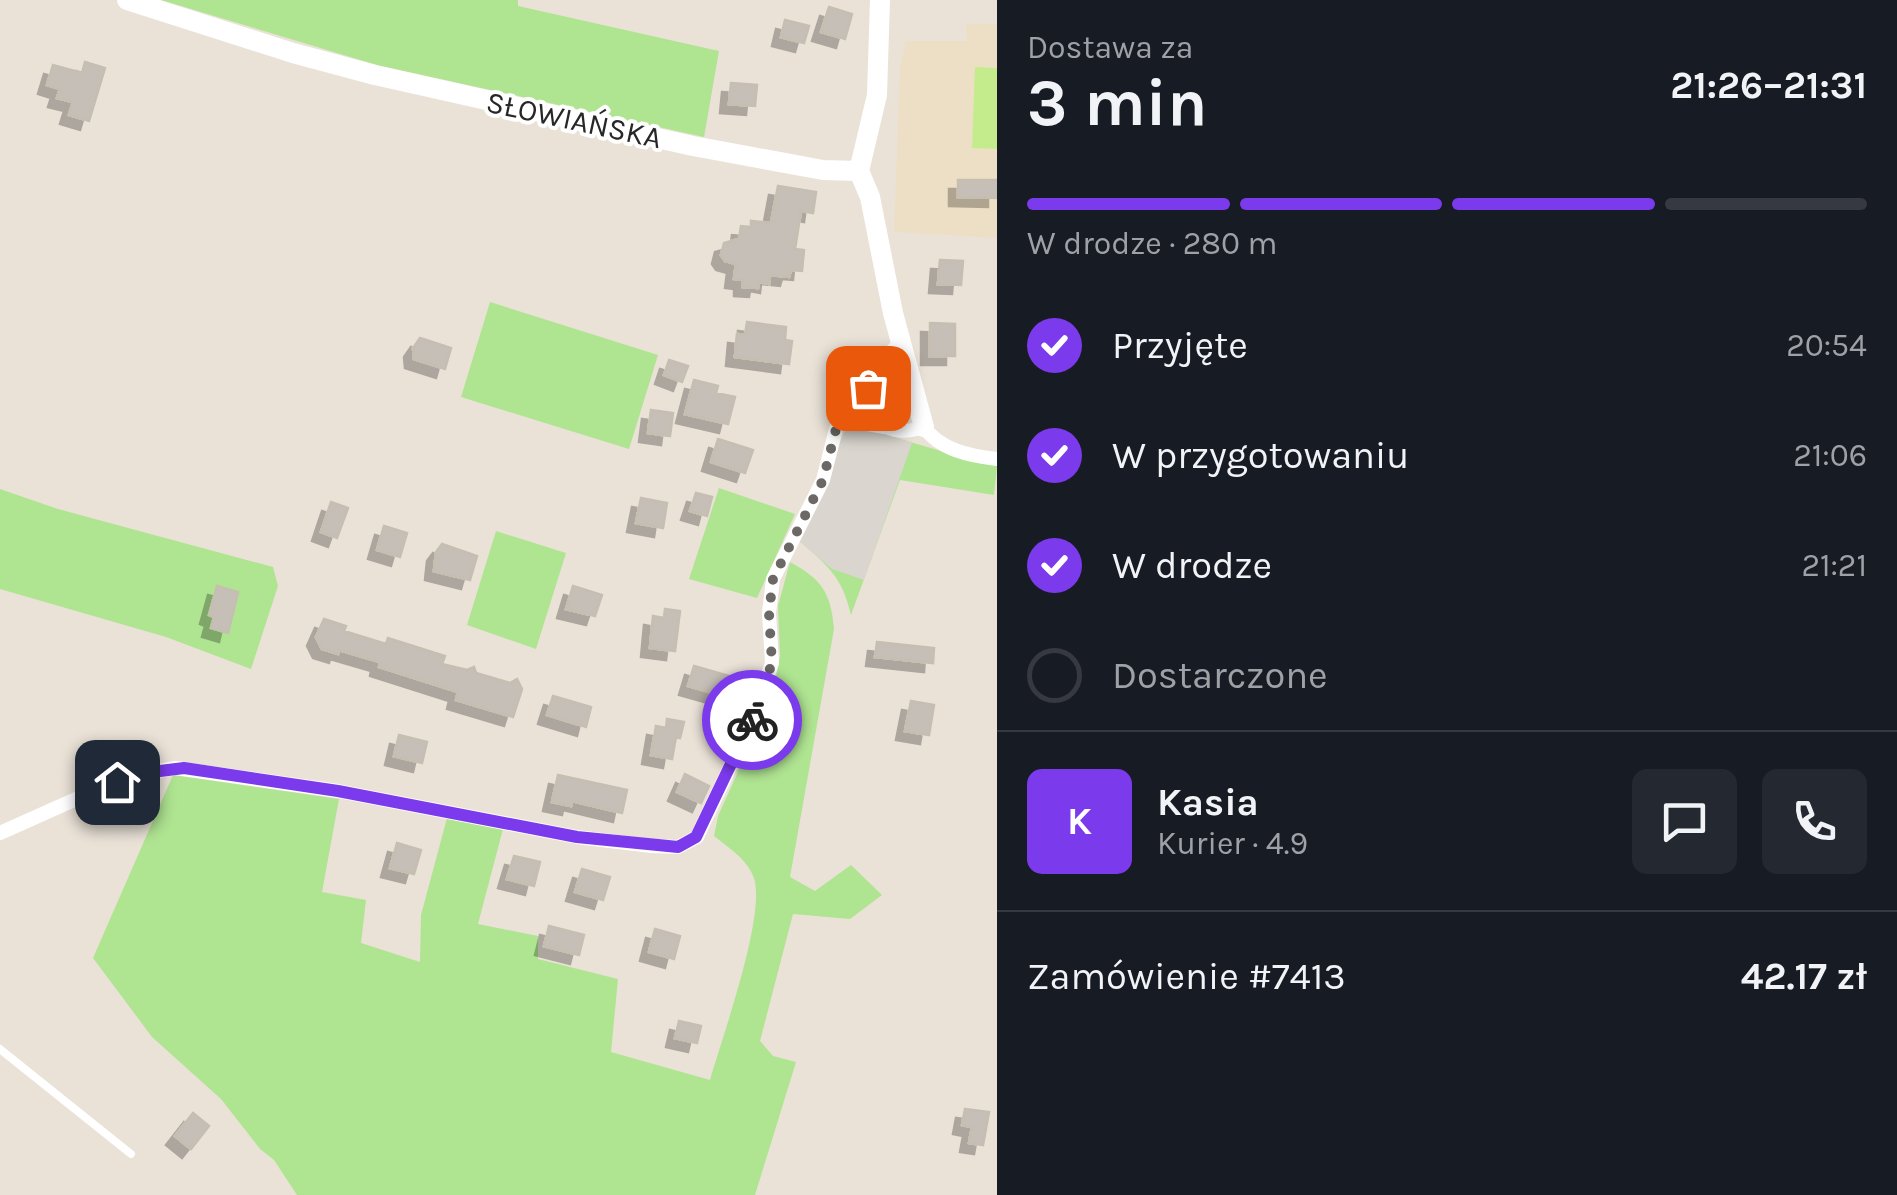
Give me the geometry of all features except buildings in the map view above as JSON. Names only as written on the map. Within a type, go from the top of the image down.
[{"type":"street","name":"SŁOWIAŃSKA","points":[[127,0],[293,53],[486,101],[823,170],[859,171]]},
{"type":"street","points":[[880,0],[877,95],[859,171],[870,198],[900,343],[924,427],[950,448],[997,459]]},
{"type":"street","points":[[0,833],[104,787],[140,774],[176,768],[338,791],[577,837],[666,847],[687,843],[696,837],[703,824],[751,723],[772,663],[769,613],[773,579],[823,480],[850,394],[900,343]]},
{"type":"street","points":[[872,372],[868,388],[870,414],[885,428]]},
{"type":"street","points":[[840,419],[899,432],[924,427]]},
{"type":"lane","points":[[0,1048],[131,1154]]},
{"type":"shaded area","points":[[966,24],[997,24],[997,238],[894,232],[900,68],[906,41],[967,41]]},
{"type":"shaded area","points":[[847,427],[912,443],[864,580],[832,569],[798,540]]},
{"type":"green space","points":[[161,0],[518,0],[518,6],[719,51],[704,137],[377,65]]},
{"type":"green space","points":[[975,67],[997,68],[997,149],[972,148]]},
{"type":"green space","points":[[490,302],[658,355],[629,449],[461,397]]},
{"type":"green space","points":[[894,368],[899,370],[907,398],[904,412],[891,419],[881,412],[880,400],[884,383]]},
{"type":"green space","points":[[847,427],[997,466],[994,495],[900,480],[851,615],[832,572],[798,540]]},
{"type":"green space","points":[[719,488],[795,514],[757,598],[689,579]]},
{"type":"green space","points":[[0,489],[58,509],[273,567],[278,586],[251,669],[166,637],[0,589]]},
{"type":"green space","points":[[496,531],[566,553],[536,649],[467,625]]},
{"type":"green space","points":[[790,562],[810,574],[822,588],[834,629],[790,877],[815,891],[851,865],[882,895],[850,919],[793,914],[760,1041],[773,1056],[796,1062],[755,1195],[297,1195],[274,1160],[260,1149],[221,1099],[152,1037],[93,958],[173,775],[339,799],[322,892],[366,900],[361,943],[420,962],[421,915],[447,818],[503,829],[478,924],[538,936],[538,959],[618,979],[611,1052],[710,1080],[740,980],[756,901],[749,868],[714,836],[718,816],[773,694],[780,656],[778,606]]},
{"type":"way so far","points":[[752,720],[772,663],[769,613],[773,579],[823,480],[850,394],[872,372],[868,388]]},
{"type":"route","points":[[117,782],[140,774],[184,768],[338,791],[577,837],[678,847],[696,837],[752,720]]}]
